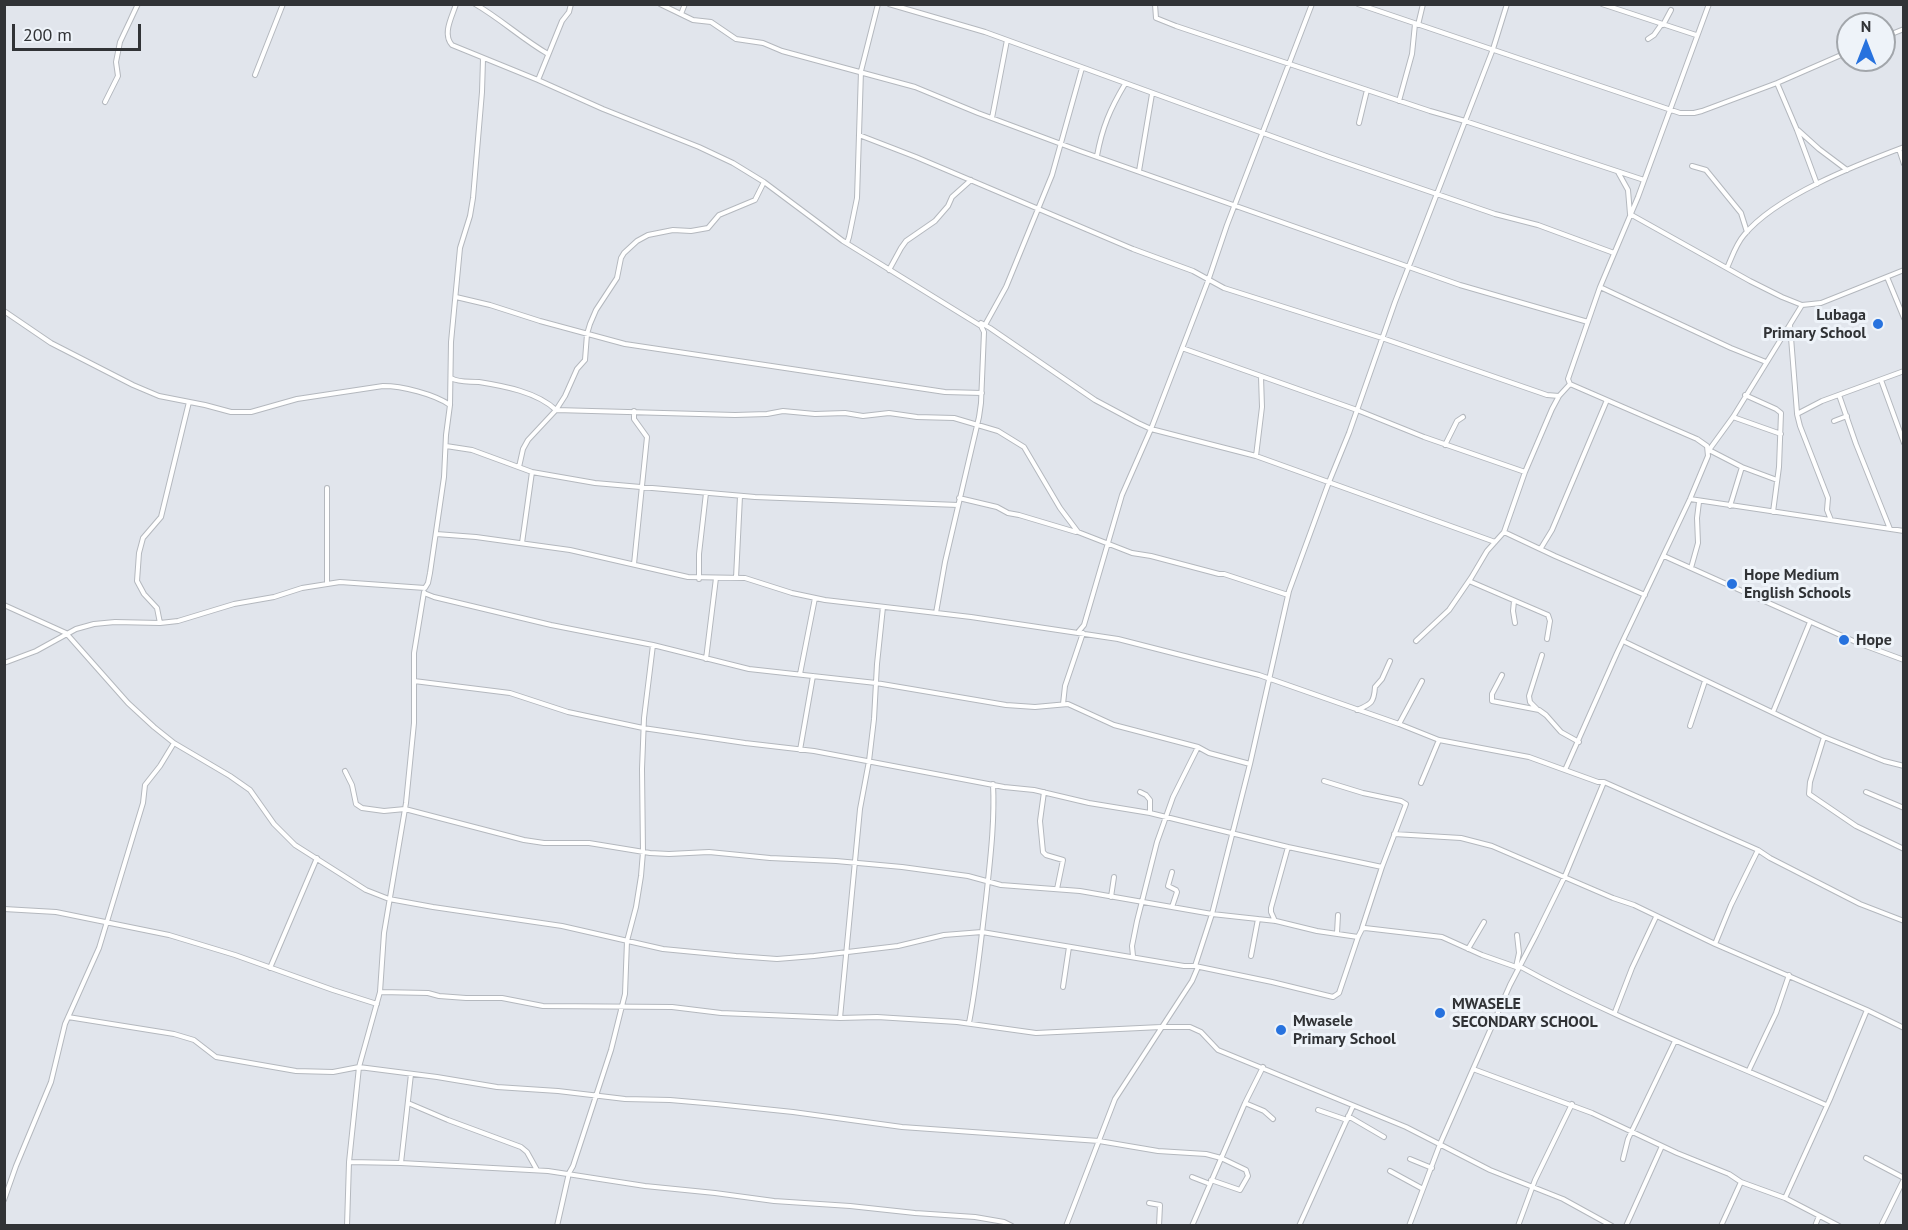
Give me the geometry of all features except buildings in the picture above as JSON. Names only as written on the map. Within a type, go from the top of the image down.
[{"type":"street","points":[[105,102],[118,75],[116,62],[120,42],[138,4]]},
{"type":"street","points":[[255,75],[283,4]]},
{"type":"street","points":[[456,4],[448,31],[448,40],[452,45],[722,158],[764,182],[847,243],[889,270],[985,325],[1095,400],[1138,423],[1151,429],[1256,456],[1495,542]]},
{"type":"street","points":[[475,4],[521,38],[548,54]]},
{"type":"street","points":[[487,11],[490,4]]},
{"type":"street","points":[[538,80],[571,4]]},
{"type":"street","points":[[660,4],[693,20],[711,22],[736,39],[763,43],[782,51],[915,87],[1061,144],[1460,285],[1588,322]]},
{"type":"street","points":[[681,14],[685,4]]},
{"type":"street","points":[[847,243],[857,198],[861,71],[878,4]]},
{"type":"street","points":[[889,4],[1007,40],[1329,157],[1495,214],[1538,225],[1614,253]]},
{"type":"street","points":[[1155,4],[1157,19],[1399,101],[1644,180]]},
{"type":"street","points":[[1063,704],[1065,686],[1122,495],[1151,429],[1312,4]]},
{"type":"street","points":[[1358,4],[1671,110],[1694,113],[1777,83],[1836,57]]},
{"type":"street","points":[[1399,101],[1423,4]]},
{"type":"street","points":[[1066,1226],[1115,1098],[1192,981],[1212,914],[1250,764],[1288,595],[1507,4]]},
{"type":"street","points":[[1602,4],[1696,35]]},
{"type":"street","points":[[1709,4],[1671,110],[1600,287],[1568,379],[1570,384],[1682,431],[1702,442],[1708,450],[1742,467],[1777,480]]},
{"type":"street","points":[[1648,39],[1662,25],[1671,10]]},
{"type":"street","points":[[992,118],[1007,40]]},
{"type":"street","points":[[347,1226],[349,1162],[359,1067],[380,992],[382,947],[405,809],[414,723],[414,653],[443,487],[461,242],[472,209],[483,59]]},
{"type":"street","points":[[985,325],[1006,287],[1052,175],[1082,68]]},
{"type":"street","points":[[1777,83],[1817,184]]},
{"type":"street","points":[[1096,156],[1107,115],[1125,84]]},
{"type":"street","points":[[1359,123],[1367,90]]},
{"type":"street","points":[[1139,171],[1152,94]]},
{"type":"street","points":[[1797,130],[1847,170]]},
{"type":"street","points":[[859,135],[1133,249],[1194,271],[1208,281],[1238,293],[1382,338],[1547,395],[1559,396]]},
{"type":"street","points":[[1727,268],[1742,237],[1774,208],[1817,184],[1901,148],[1904,164]]},
{"type":"street","points":[[1692,166],[1706,170],[1741,213],[1747,232]]},
{"type":"street","points":[[1618,172],[1628,190],[1630,214]]},
{"type":"street","points":[[889,270],[906,241],[935,221],[948,206],[952,197],[970,180]]},
{"type":"street","points":[[519,467],[523,449],[528,440],[556,410],[577,369],[585,360],[587,334],[596,310],[617,278],[621,258],[637,241],[648,235],[673,230],[691,231],[708,228],[719,215],[755,200],[764,182]]},
{"type":"street","points":[[1630,214],[1727,268],[1802,305],[1821,303],[1904,270]]},
{"type":"street","points":[[1887,277],[1904,318]]},
{"type":"street","points":[[1600,287],[1766,362]]},
{"type":"street","points":[[456,297],[625,344],[945,392],[982,393]]},
{"type":"street","points":[[1565,770],[1705,466],[1708,450],[1733,417],[1802,305]]},
{"type":"street","points":[[4,311],[51,343],[120,379],[159,396],[231,412],[251,412],[297,399],[387,386],[436,397],[450,405]]},
{"type":"street","points":[[936,612],[982,393],[984,332],[977,322]]},
{"type":"street","points":[[1790,324],[1797,414],[1828,498],[1827,510],[1831,520]]},
{"type":"street","points":[[1182,348],[1357,410],[1445,445],[1526,472]]},
{"type":"street","points":[[1797,414],[1839,395],[1904,371]]},
{"type":"street","points":[[1256,456],[1262,407],[1261,377]]},
{"type":"street","points":[[451,378],[514,390],[542,400],[556,410],[735,415],[783,411],[868,416],[889,413],[917,417],[954,418],[998,431],[1025,448],[1060,508],[1078,532]]},
{"type":"street","points":[[1881,380],[1904,443]]},
{"type":"street","points":[[1416,641],[1449,610],[1486,551],[1504,532],[1526,472],[1559,396],[1570,384]]},
{"type":"street","points":[[1745,395],[1780,411],[1782,418],[1773,512]]},
{"type":"street","points":[[1839,395],[1890,529]]},
{"type":"street","points":[[1541,548],[1552,530],[1607,400]]},
{"type":"street","points":[[160,623],[157,608],[144,594],[137,581],[138,553],[143,538],[161,517],[189,402]]},
{"type":"street","points":[[634,411],[634,419],[647,437],[634,564]]},
{"type":"street","points":[[1834,421],[1847,416]]},
{"type":"street","points":[[1445,445],[1457,421],[1463,417]]},
{"type":"street","points":[[1733,417],[1781,434]]},
{"type":"street","points":[[446,446],[472,450],[532,472],[572,480],[740,496],[958,504]]},
{"type":"street","points":[[1730,506],[1742,467]]},
{"type":"street","points":[[522,543],[532,472]]},
{"type":"street","points":[[327,488],[327,584]]},
{"type":"street","points":[[699,579],[699,554],[706,493]]},
{"type":"street","points":[[736,578],[740,496]]},
{"type":"street","points":[[959,498],[1078,532],[1132,553],[1233,577],[1288,595]]},
{"type":"street","points":[[1690,499],[1904,531]]},
{"type":"street","points":[[1691,568],[1698,543],[1699,502]]},
{"type":"street","points":[[1504,532],[1645,595]]},
{"type":"street","points":[[436,534],[570,550],[699,579],[753,580],[814,598],[1081,632],[1170,651],[1269,679],[1439,740],[1529,757],[1598,782],[1604,782],[1758,850],[1860,904],[1904,921]]},
{"type":"street","points":[[1664,556],[1858,643],[1904,660]]},
{"type":"street","points":[[706,659],[716,578]]},
{"type":"street","points":[[1469,581],[1549,616],[1547,639]]},
{"type":"street","points":[[4,663],[36,651],[66,633],[94,624],[178,621],[234,604],[274,597],[302,588],[350,582],[425,591],[435,597],[551,625],[653,645],[749,669],[876,683],[1006,705],[1035,707],[1063,704],[1075,706],[1113,725],[1198,747],[1209,753],[1250,764]]},
{"type":"street","points":[[800,675],[814,598]]},
{"type":"street","points":[[1514,600],[1515,623]]},
{"type":"street","points":[[4,605],[66,633],[128,703],[174,743],[249,790],[280,831],[295,845],[366,890],[389,899],[562,926],[663,949],[777,959],[898,946],[944,935],[982,932],[1185,966],[1197,966],[1335,997],[1344,982],[1382,867],[1407,804],[1324,781]]},
{"type":"street","points":[[840,1018],[860,809],[869,761],[883,607]]},
{"type":"street","points":[[1773,712],[1810,622]]},
{"type":"street","points":[[1084,625],[1089,634]]},
{"type":"street","points":[[1623,641],[1824,737],[1884,761],[1904,766]]},
{"type":"street","points":[[557,1226],[569,1173],[597,1095],[623,1006],[627,941],[636,907],[642,852],[643,728],[653,645]]},
{"type":"street","points":[[1537,710],[1530,702],[1529,696],[1542,655]]},
{"type":"street","points":[[1356,710],[1372,702],[1375,687],[1382,679],[1390,661]]},
{"type":"street","points":[[1502,675],[1492,694],[1492,701],[1537,710],[1546,715],[1561,732],[1579,742]]},
{"type":"street","points":[[800,750],[813,676]]},
{"type":"street","points":[[414,681],[510,693],[568,712],[643,728],[869,761],[1044,792],[1073,800],[1150,813],[1288,847],[1382,867]]},
{"type":"street","points":[[1399,724],[1422,681]]},
{"type":"street","points":[[1690,726],[1705,681]]},
{"type":"street","points":[[1824,737],[1810,782],[1809,794],[1856,826],[1904,849]]},
{"type":"street","points":[[1421,783],[1439,740]]},
{"type":"street","points":[[4,1200],[51,1082],[68,1017],[99,948],[143,803],[145,785],[174,743]]},
{"type":"street","points":[[1133,956],[1132,946],[1151,862],[1178,785],[1198,747]]},
{"type":"street","points":[[345,771],[358,806],[384,811],[405,809],[524,840],[590,843],[669,854],[709,852],[788,860],[855,863],[968,876],[988,883],[1080,891],[1212,914],[1276,921],[1317,931],[1358,937]]},
{"type":"street","points":[[1408,1226],[1440,1144],[1518,967],[1564,876],[1604,782]]},
{"type":"street","points":[[969,1023],[988,883],[993,784]]},
{"type":"street","points":[[1044,792],[1040,821],[1043,852],[1045,855],[1063,860],[1057,889]]},
{"type":"street","points":[[1140,792],[1148,796],[1150,800],[1150,813]]},
{"type":"street","points":[[1866,792],[1904,808]]},
{"type":"street","points":[[1394,834],[1461,838],[1492,846],[1605,895],[1634,905],[1715,944],[1904,1028]]},
{"type":"street","points":[[1276,921],[1271,908],[1288,847]]},
{"type":"street","points":[[1715,944],[1758,850]]},
{"type":"street","points":[[270,968],[317,858]]},
{"type":"street","points":[[1172,872],[1168,886],[1176,892],[1172,907]]},
{"type":"street","points":[[1111,897],[1114,877]]},
{"type":"street","points":[[4,909],[56,912],[182,938],[377,1004]]},
{"type":"street","points":[[1337,933],[1338,915]]},
{"type":"street","points":[[1614,1012],[1656,916]]},
{"type":"street","points":[[1251,956],[1258,919]]},
{"type":"street","points":[[1468,949],[1484,922]]},
{"type":"street","points":[[1362,929],[1436,936],[1451,940],[1468,949],[1518,967],[1675,1041],[1749,1070],[1826,1105]]},
{"type":"street","points":[[1517,935],[1518,967]]},
{"type":"street","points":[[1063,987],[1069,947]]},
{"type":"street","points":[[1749,1070],[1776,1013],[1789,975]]},
{"type":"street","points":[[380,992],[502,998],[543,1006],[672,1007],[721,1013],[840,1018],[877,1017],[969,1023],[1036,1033],[1161,1027],[1198,1029],[1218,1050],[1406,1127],[1490,1170],[1563,1199],[1612,1226]]},
{"type":"street","points":[[1785,1198],[1867,1010]]},
{"type":"street","points":[[68,1017],[180,1035],[194,1040],[216,1057],[315,1073],[359,1067],[497,1087],[558,1090],[633,1100],[716,1104],[902,1127],[1099,1141],[1149,1150],[1190,1152],[1221,1158],[1246,1170],[1248,1176],[1239,1190],[1192,1177]]},
{"type":"street","points":[[1623,1160],[1628,1139],[1675,1041]]},
{"type":"street","points":[[1192,1226],[1263,1067]]},
{"type":"street","points":[[1473,1069],[1572,1104],[1729,1174],[1741,1182],[1785,1198],[1839,1226]]},
{"type":"street","points":[[401,1163],[411,1074]]},
{"type":"street","points":[[408,1103],[521,1147],[537,1170]]},
{"type":"street","points":[[1245,1103],[1264,1111],[1273,1119]]},
{"type":"street","points":[[1518,1226],[1532,1187],[1572,1104]]},
{"type":"street","points":[[1299,1226],[1353,1106]]},
{"type":"street","points":[[1318,1110],[1348,1118],[1384,1137]]},
{"type":"street","points":[[1626,1226],[1662,1146]]},
{"type":"street","points":[[1866,1158],[1904,1179],[1881,1226]]},
{"type":"street","points":[[1410,1159],[1432,1168]]},
{"type":"street","points":[[349,1162],[569,1173],[645,1186],[774,1202],[975,1217],[1009,1225]]},
{"type":"street","points":[[1390,1172],[1423,1189]]},
{"type":"street","points":[[1721,1226],[1741,1182]]},
{"type":"street","points":[[1149,1203],[1160,1205],[1159,1226]]},
{"type":"street","points":[[1815,1226],[1819,1216]]},
{"type":"place","name":"Lubaga Primary School","points":[[1878,324]]},
{"type":"place","name":"Hope Medium English Schools","points":[[1732,584]]},
{"type":"place","name":"Hope","points":[[1844,640]]},
{"type":"place","name":"MWASELE SECONDARY SCHOOL","points":[[1440,1013]]},
{"type":"place","name":"Mwasele Primary School","points":[[1281,1030]]}]
